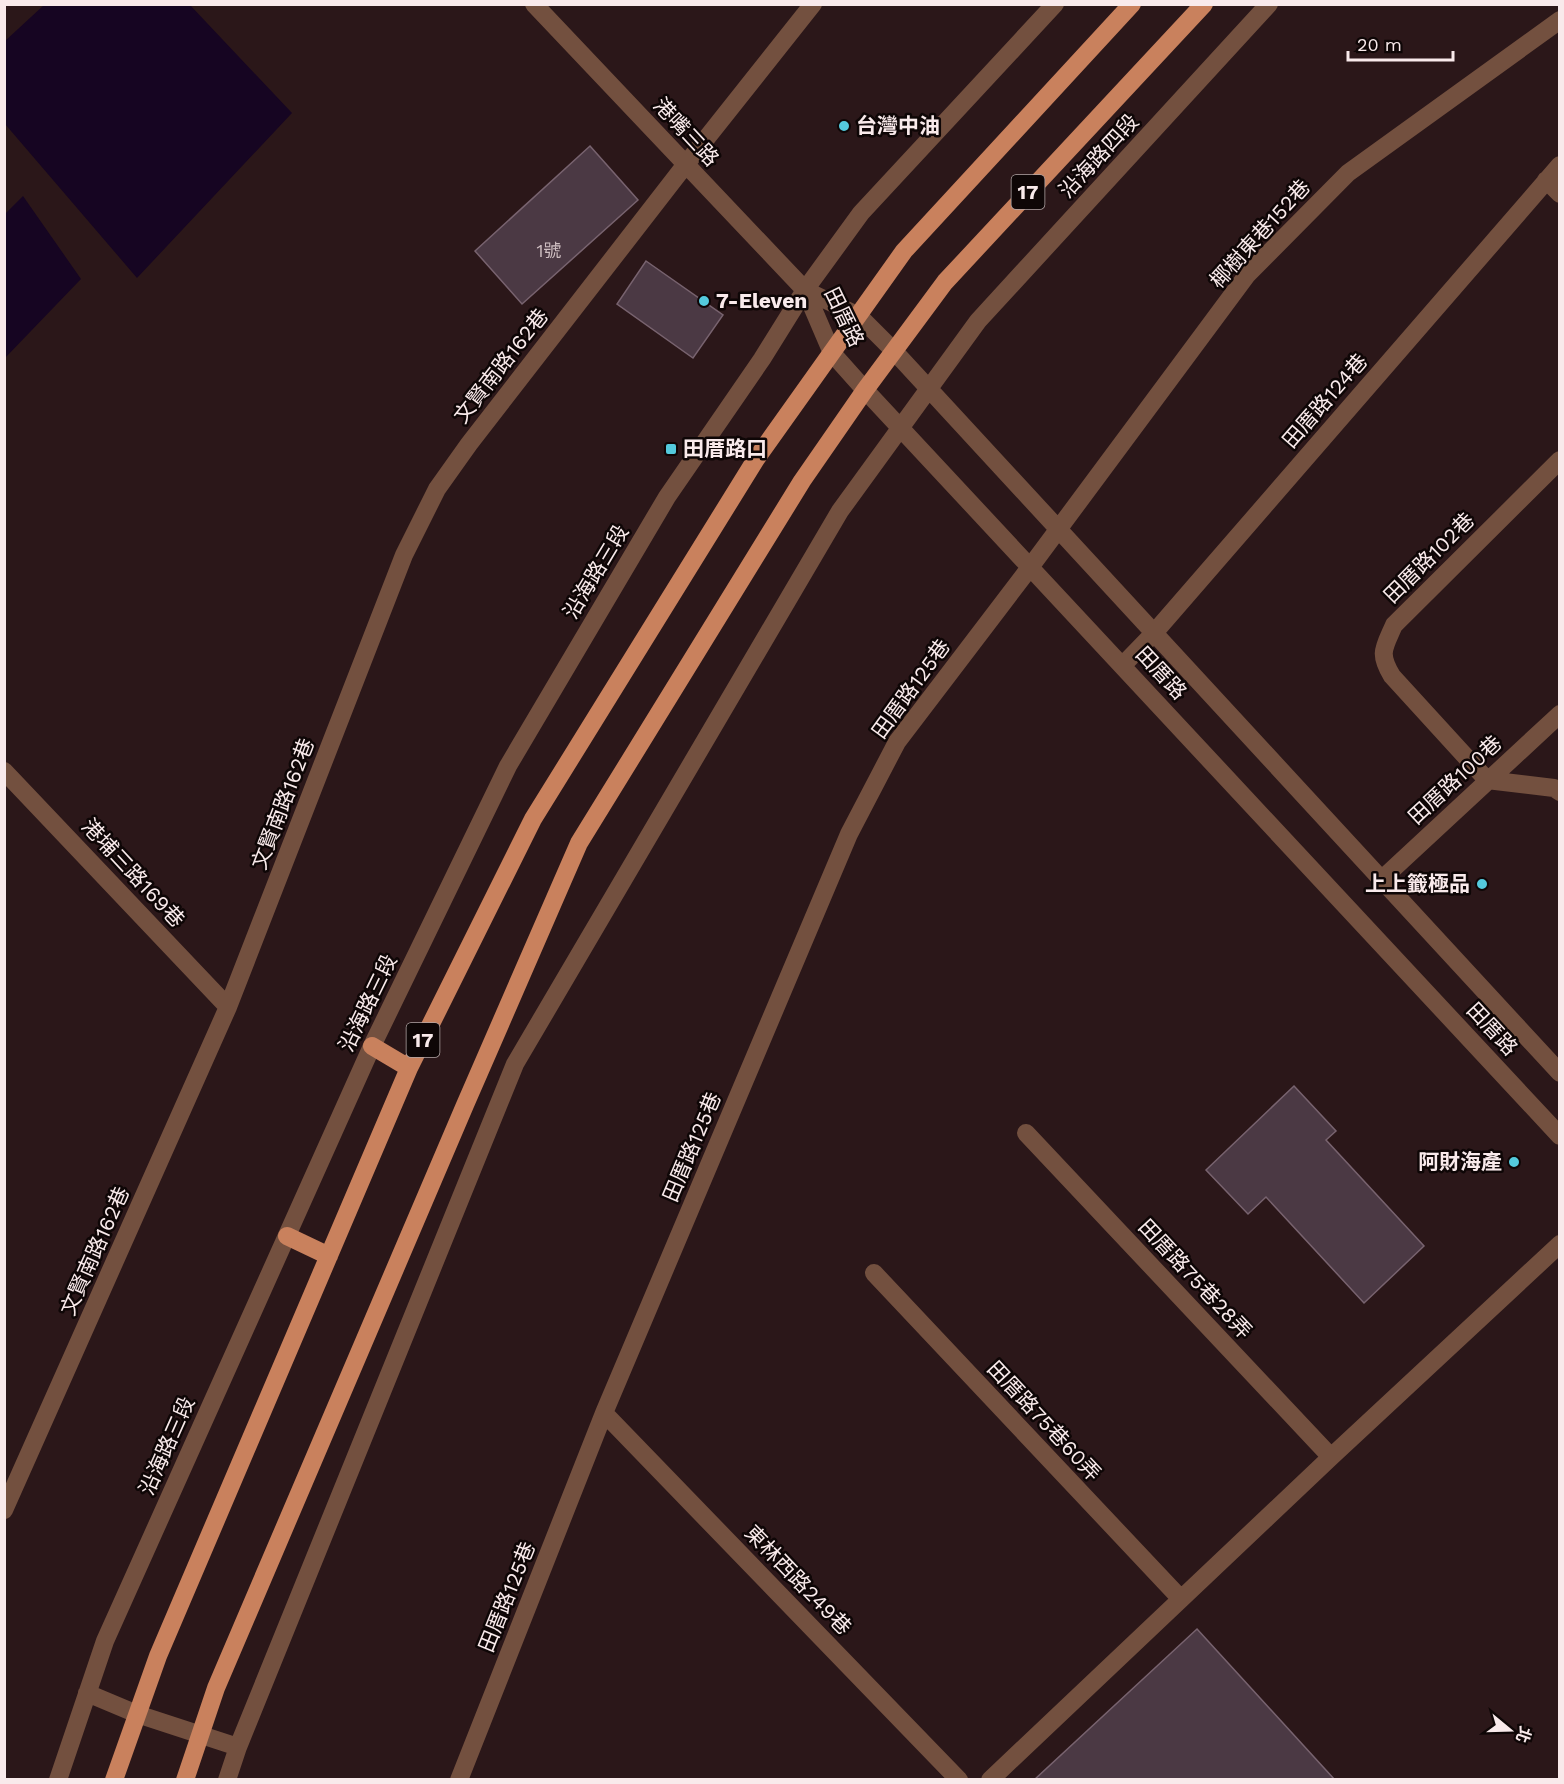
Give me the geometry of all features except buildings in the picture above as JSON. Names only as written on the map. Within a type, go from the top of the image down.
[{"type":"main road","name":"17","points":[[114,1779],[158,1656],[409,1068],[533,819],[756,459],[904,251],[1132,4]]},
{"type":"main road","name":"沿海路四段","points":[[865,390],[945,282],[1204,4]]},
{"type":"main road","name":"17","points":[[185,1779],[216,1688],[455,1127],[579,843],[802,482],[865,390]]},
{"type":"main road","points":[[372,1046],[409,1068]]},
{"type":"main road","points":[[287,1236],[329,1256]]},
{"type":"street","name":"港嘴三路","points":[[534,4],[805,290]]},
{"type":"street","points":[[805,290],[861,213],[1055,4]]},
{"type":"street","name":"沿海路四段","points":[[901,428],[978,321],[1269,4]]},
{"type":"street","name":"文賢南路162巷","points":[[4,1510],[228,1007],[404,555],[437,489],[476,434],[810,6]]},
{"type":"street","name":"椰樹東巷152巷","points":[[1030,566],[1247,275],[1290,230],[1348,173],[1560,20]]},
{"type":"street","name":"田厝路124巷","points":[[1123,665],[1154,633],[1560,165]]},
{"type":"street","points":[[1546,180],[1560,194]]},
{"type":"street","name":"田厝路","points":[[805,290],[859,316],[894,351],[1560,1072]]},
{"type":"street","name":"田厝路","points":[[805,290],[832,353],[865,390],[1560,1136]]},
{"type":"street","name":"沿海路三段","points":[[58,1779],[105,1641],[372,1046],[508,766],[668,497],[762,359],[805,290]]},
{"type":"street","points":[[227,1779],[515,1064],[840,511],[901,428]]},
{"type":"street","name":"田厝路102巷","points":[[1487,780],[1392,676],[1383,661],[1385,646],[1394,625],[1560,460]]},
{"type":"street","name":"田厝路125巷","points":[[459,1779],[604,1413],[849,834],[897,742],[1030,566]]},
{"type":"street","name":"田厝路100巷","points":[[1381,880],[1560,714]]},
{"type":"street","name":"港埔三路169巷","points":[[4,771],[228,1007]]},
{"type":"street","points":[[1487,780],[1554,788],[1560,792]]},
{"type":"street","name":"田厝路75巷28弄","points":[[1026,1133],[1331,1457]]},
{"type":"street","points":[[990,1779],[1560,1244]]},
{"type":"street","name":"田厝路75巷60弄","points":[[874,1273],[1181,1599]]},
{"type":"street","name":"東林西路249巷","points":[[604,1413],[959,1779]]},
{"type":"street","points":[[87,1693],[137,1714],[238,1747]]},
{"type":"shaded area","points":[[44,5],[190,5],[292,113],[137,278],[5,124],[5,41]]},
{"type":"shaded area","points":[[23,196],[81,279],[5,358],[5,214]]},
{"type":"place","name":"台灣中油","points":[[844,126]]},
{"type":"place","name":"7-Eleven","points":[[704,301]]},
{"type":"place","name":"田厝路口","points":[[671,449]]},
{"type":"place","name":"上上籤極品","points":[[1482,884]]},
{"type":"place","name":"阿財海產","points":[[1514,1162]]}]
